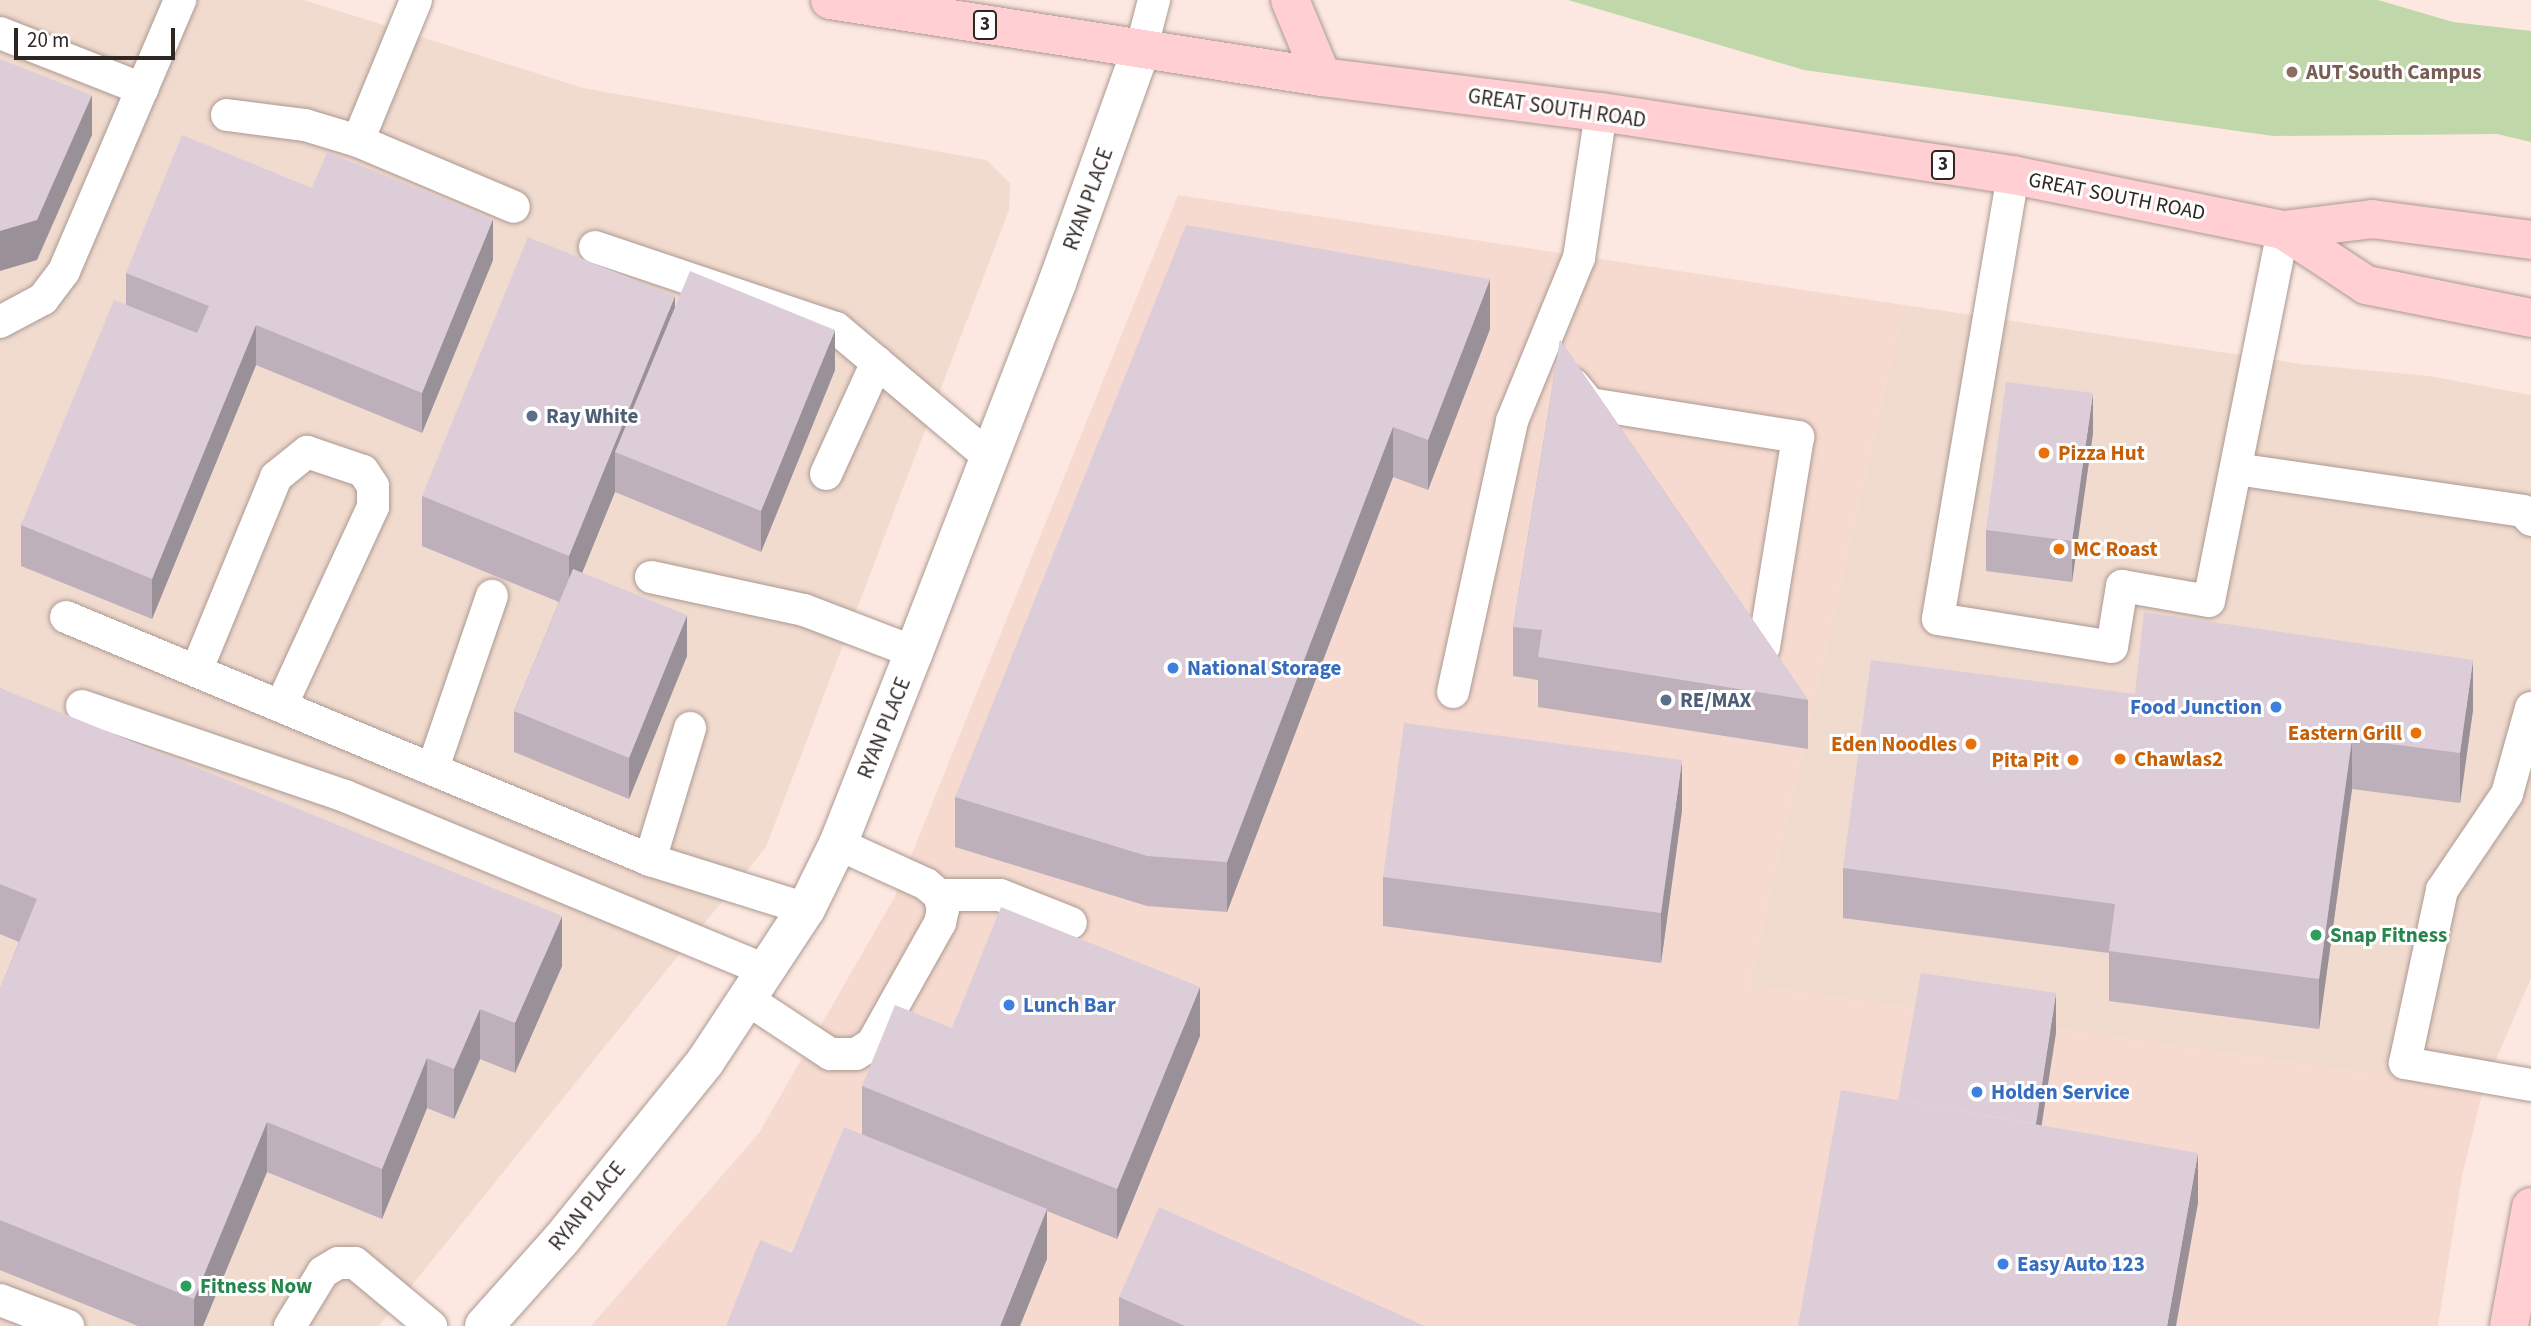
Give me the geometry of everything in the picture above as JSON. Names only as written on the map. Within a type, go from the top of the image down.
[{"type":"main road","name":"GREAT SOUTH ROAD","points":[[830,0],[1322,77],[1601,113],[2013,175],[2283,230],[2372,219],[2531,240]]},
{"type":"main road","points":[[1290,0],[1322,77]]},
{"type":"main road","name":"GREAT SOUTH ROAD","points":[[2283,230],[2366,285],[2531,318]]},
{"type":"main road","points":[[2509,1326],[2531,1207]]},
{"type":"street","name":"RYAN PLACE","points":[[484,1326],[561,1240],[697,1072],[806,909],[838,844],[914,652],[1141,50]]},
{"type":"lane","points":[[0,322],[43,299],[64,271],[180,0]]},
{"type":"lane","points":[[358,141],[416,0]]},
{"type":"lane","points":[[1141,50],[1154,0]]},
{"type":"lane","points":[[0,33],[142,89]]},
{"type":"lane","points":[[1453,692],[1511,421],[1579,258],[1601,113]]},
{"type":"lane","points":[[226,115],[305,125],[358,141],[514,207]]},
{"type":"lane","points":[[2013,175],[1938,619],[2112,648],[2122,586],[2209,601],[2283,230]]},
{"type":"lane","points":[[595,247],[836,328],[989,457]]},
{"type":"lane","points":[[1542,349],[1590,404],[1798,437],[1764,647]]},
{"type":"lane","points":[[826,474],[877,362]]},
{"type":"lane","points":[[197,670],[276,477],[307,452],[363,471],[373,486],[373,507],[282,704]]},
{"type":"lane","points":[[2236,469],[2523,511],[2531,520]]},
{"type":"lane","points":[[651,577],[804,610],[914,652]]},
{"type":"lane","points":[[433,768],[492,596]]},
{"type":"lane","points":[[66,617],[282,704],[650,860],[806,909]]},
{"type":"lane","points":[[82,706],[345,796],[756,984],[830,1054],[856,1054],[872,1044],[940,923],[943,909],[939,895]]},
{"type":"lane","points":[[2531,709],[2507,794],[2442,890],[2405,1063],[2531,1086]]},
{"type":"lane","points":[[650,860],[691,728]]},
{"type":"lane","points":[[838,844],[910,876],[939,895],[1000,895],[1071,923]]},
{"type":"lane","points":[[290,1326],[323,1272],[338,1262],[355,1263],[431,1326]]},
{"type":"lane","points":[[0,1300],[68,1326]]},
{"type":"shaded area","points":[[0,0],[304,0],[583,88],[986,160],[1010,183],[1009,210],[766,847],[379,1326],[0,1326]]},
{"type":"shaded area","points":[[1178,195],[1904,305],[1749,985],[2483,1090],[2462,1176],[2438,1326],[591,1326],[759,1133],[894,898]]},
{"type":"shaded area","points":[[1904,305],[2301,364],[2429,376],[2531,395],[2531,978],[2483,1090],[1749,985]]},
{"type":"green space","name":"AUT South Campus","points":[[1568,0],[2378,0],[2453,22],[2531,31],[2531,142],[2497,134],[2273,136],[1804,70]]},
{"type":"building","points":[[0,59],[92,95],[37,220],[0,231]]},
{"type":"building","points":[[182,135],[312,188],[327,152],[493,219],[422,393],[256,325],[152,579],[21,525],[114,300],[197,333],[209,306],[126,273]]},
{"type":"building","name":"National Storage","points":[[1186,225],[1490,279],[1428,440],[1393,427],[1227,862],[1147,856],[955,797]]},
{"type":"building","points":[[528,237],[675,296],[569,556],[422,496]]},
{"type":"building","points":[[690,271],[835,330],[761,511],[615,452]]},
{"type":"building","points":[[1560,340],[1808,700],[1538,657],[1542,630],[1513,627]]},
{"type":"building","points":[[2006,382],[2093,393],[2072,541],[1986,530]]},
{"type":"building","points":[[573,569],[687,615],[629,758],[514,711]]},
{"type":"building","points":[[2144,612],[2473,660],[2460,753],[2352,739],[2319,979],[2109,951],[2115,904],[1843,868],[1871,660],[2135,694]]},
{"type":"building","points":[[0,688],[562,916],[515,1023],[480,1009],[454,1069],[427,1058],[382,1169],[267,1122],[194,1299],[0,1220],[0,989],[37,899],[0,884]]},
{"type":"building","points":[[1404,723],[1682,760],[1661,913],[1383,877]]},
{"type":"building","points":[[1001,907],[1200,987],[1117,1189],[862,1086],[895,1005],[952,1028]]},
{"type":"building","name":"Holden Service","points":[[1921,973],[2056,993],[2036,1124],[1898,1100]]},
{"type":"building","name":"Easy Auto 123","points":[[1841,1090],[2198,1153],[2167,1326],[1798,1326]]},
{"type":"building","points":[[844,1127],[1047,1209],[1000,1326],[726,1326],[760,1240],[792,1253]]},
{"type":"building","points":[[1159,1207],[1425,1326],[1185,1326],[1119,1297]]},
{"type":"place","name":"AUT South Campus","points":[[2292,72]]},
{"type":"place","name":"Ray White","points":[[532,416]]},
{"type":"place","name":"Pizza Hut","points":[[2044,453]]},
{"type":"place","name":"MC Roast","points":[[2059,549]]},
{"type":"place","name":"National Storage","points":[[1173,668]]},
{"type":"place","name":"RE/MAX","points":[[1666,700]]},
{"type":"place","name":"Food Junction","points":[[2276,707]]},
{"type":"place","name":"Eastern Grill","points":[[2416,733]]},
{"type":"place","name":"Eden Noodles","points":[[1971,744]]},
{"type":"place","name":"Chawlas2","points":[[2120,759]]},
{"type":"place","name":"Pita Pit","points":[[2073,760]]},
{"type":"place","name":"Snap Fitness","points":[[2316,935]]},
{"type":"place","name":"Lunch Bar","points":[[1009,1005]]},
{"type":"place","name":"Holden Service","points":[[1977,1092]]},
{"type":"place","name":"Easy Auto 123","points":[[2003,1264]]},
{"type":"place","name":"Fitness Now","points":[[186,1286]]}]
